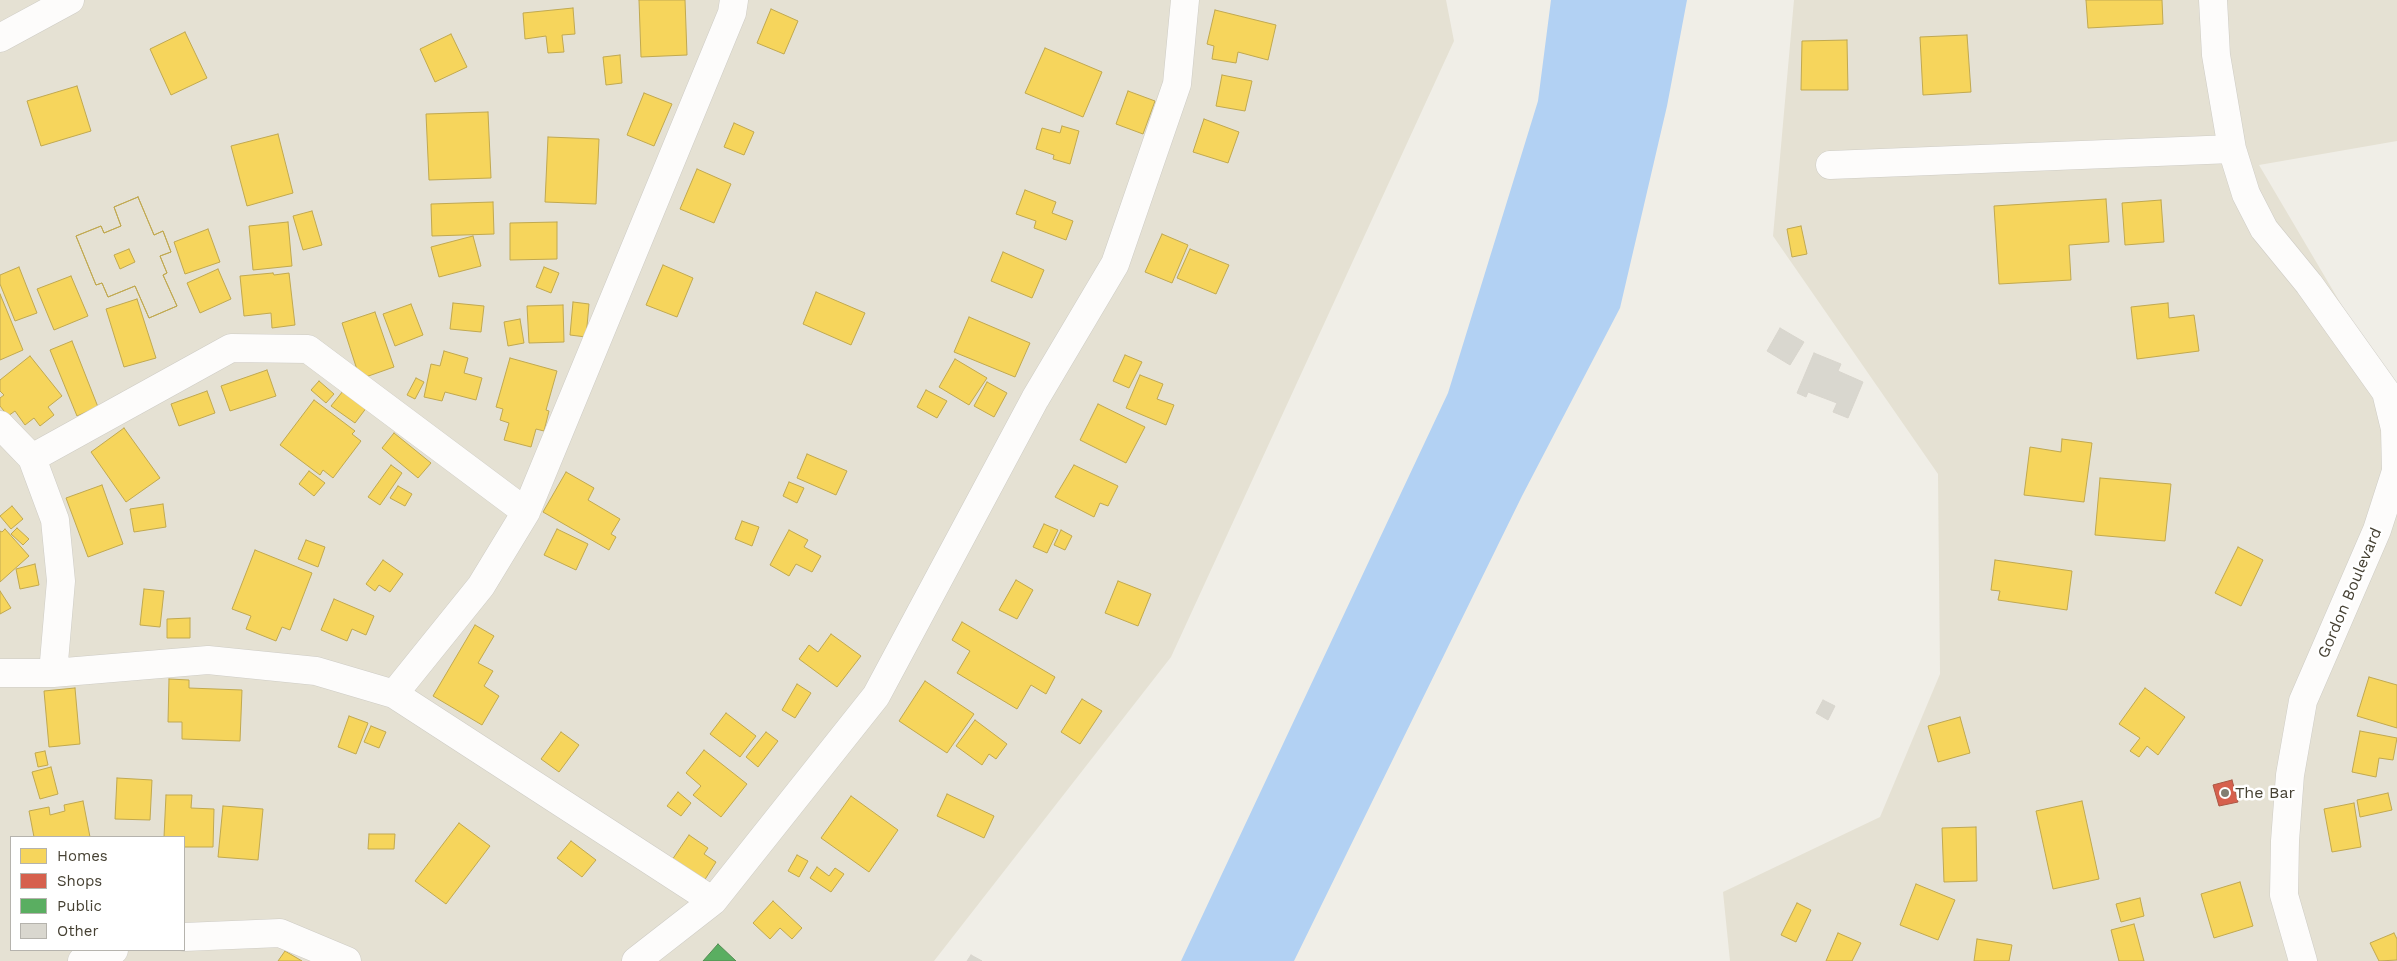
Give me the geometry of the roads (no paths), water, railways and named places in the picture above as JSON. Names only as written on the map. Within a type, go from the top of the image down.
[{"type":"street","points":[[0,38],[70,0]]},
{"type":"street","points":[[394,694],[480,586],[526,512],[732,13],[734,0]]},
{"type":"street","points":[[636,961],[713,901],[876,696],[1035,399],[1115,264],[1177,84],[1185,0]]},
{"type":"street","name":"Gordon Boulevard","points":[[2213,0],[2216,55],[2232,149],[2246,194],[2264,229],[2309,284],[2386,392],[2395,429],[2397,471],[2377,530],[2303,701],[2290,775],[2285,841],[2284,894],[2303,961]]},
{"type":"street","points":[[1830,165],[2232,149]]},
{"type":"street","points":[[32,458],[232,348],[308,349],[526,512]]},
{"type":"street","points":[[0,425],[32,458],[55,520],[61,581],[53,673]]},
{"type":"street","points":[[0,673],[53,673],[208,660],[316,671],[394,694],[713,901]]},
{"type":"street","points":[[185,937],[280,933],[347,961]]},
{"type":"street","points":[[82,961],[111,951]]},
{"type":"water","points":[[1551,0],[1687,0],[1667,106],[1620,308],[1522,496],[1294,961],[1181,961],[1448,393],[1538,101]]},
{"type":"place","name":"The Bar","points":[[2225,793]]}]
